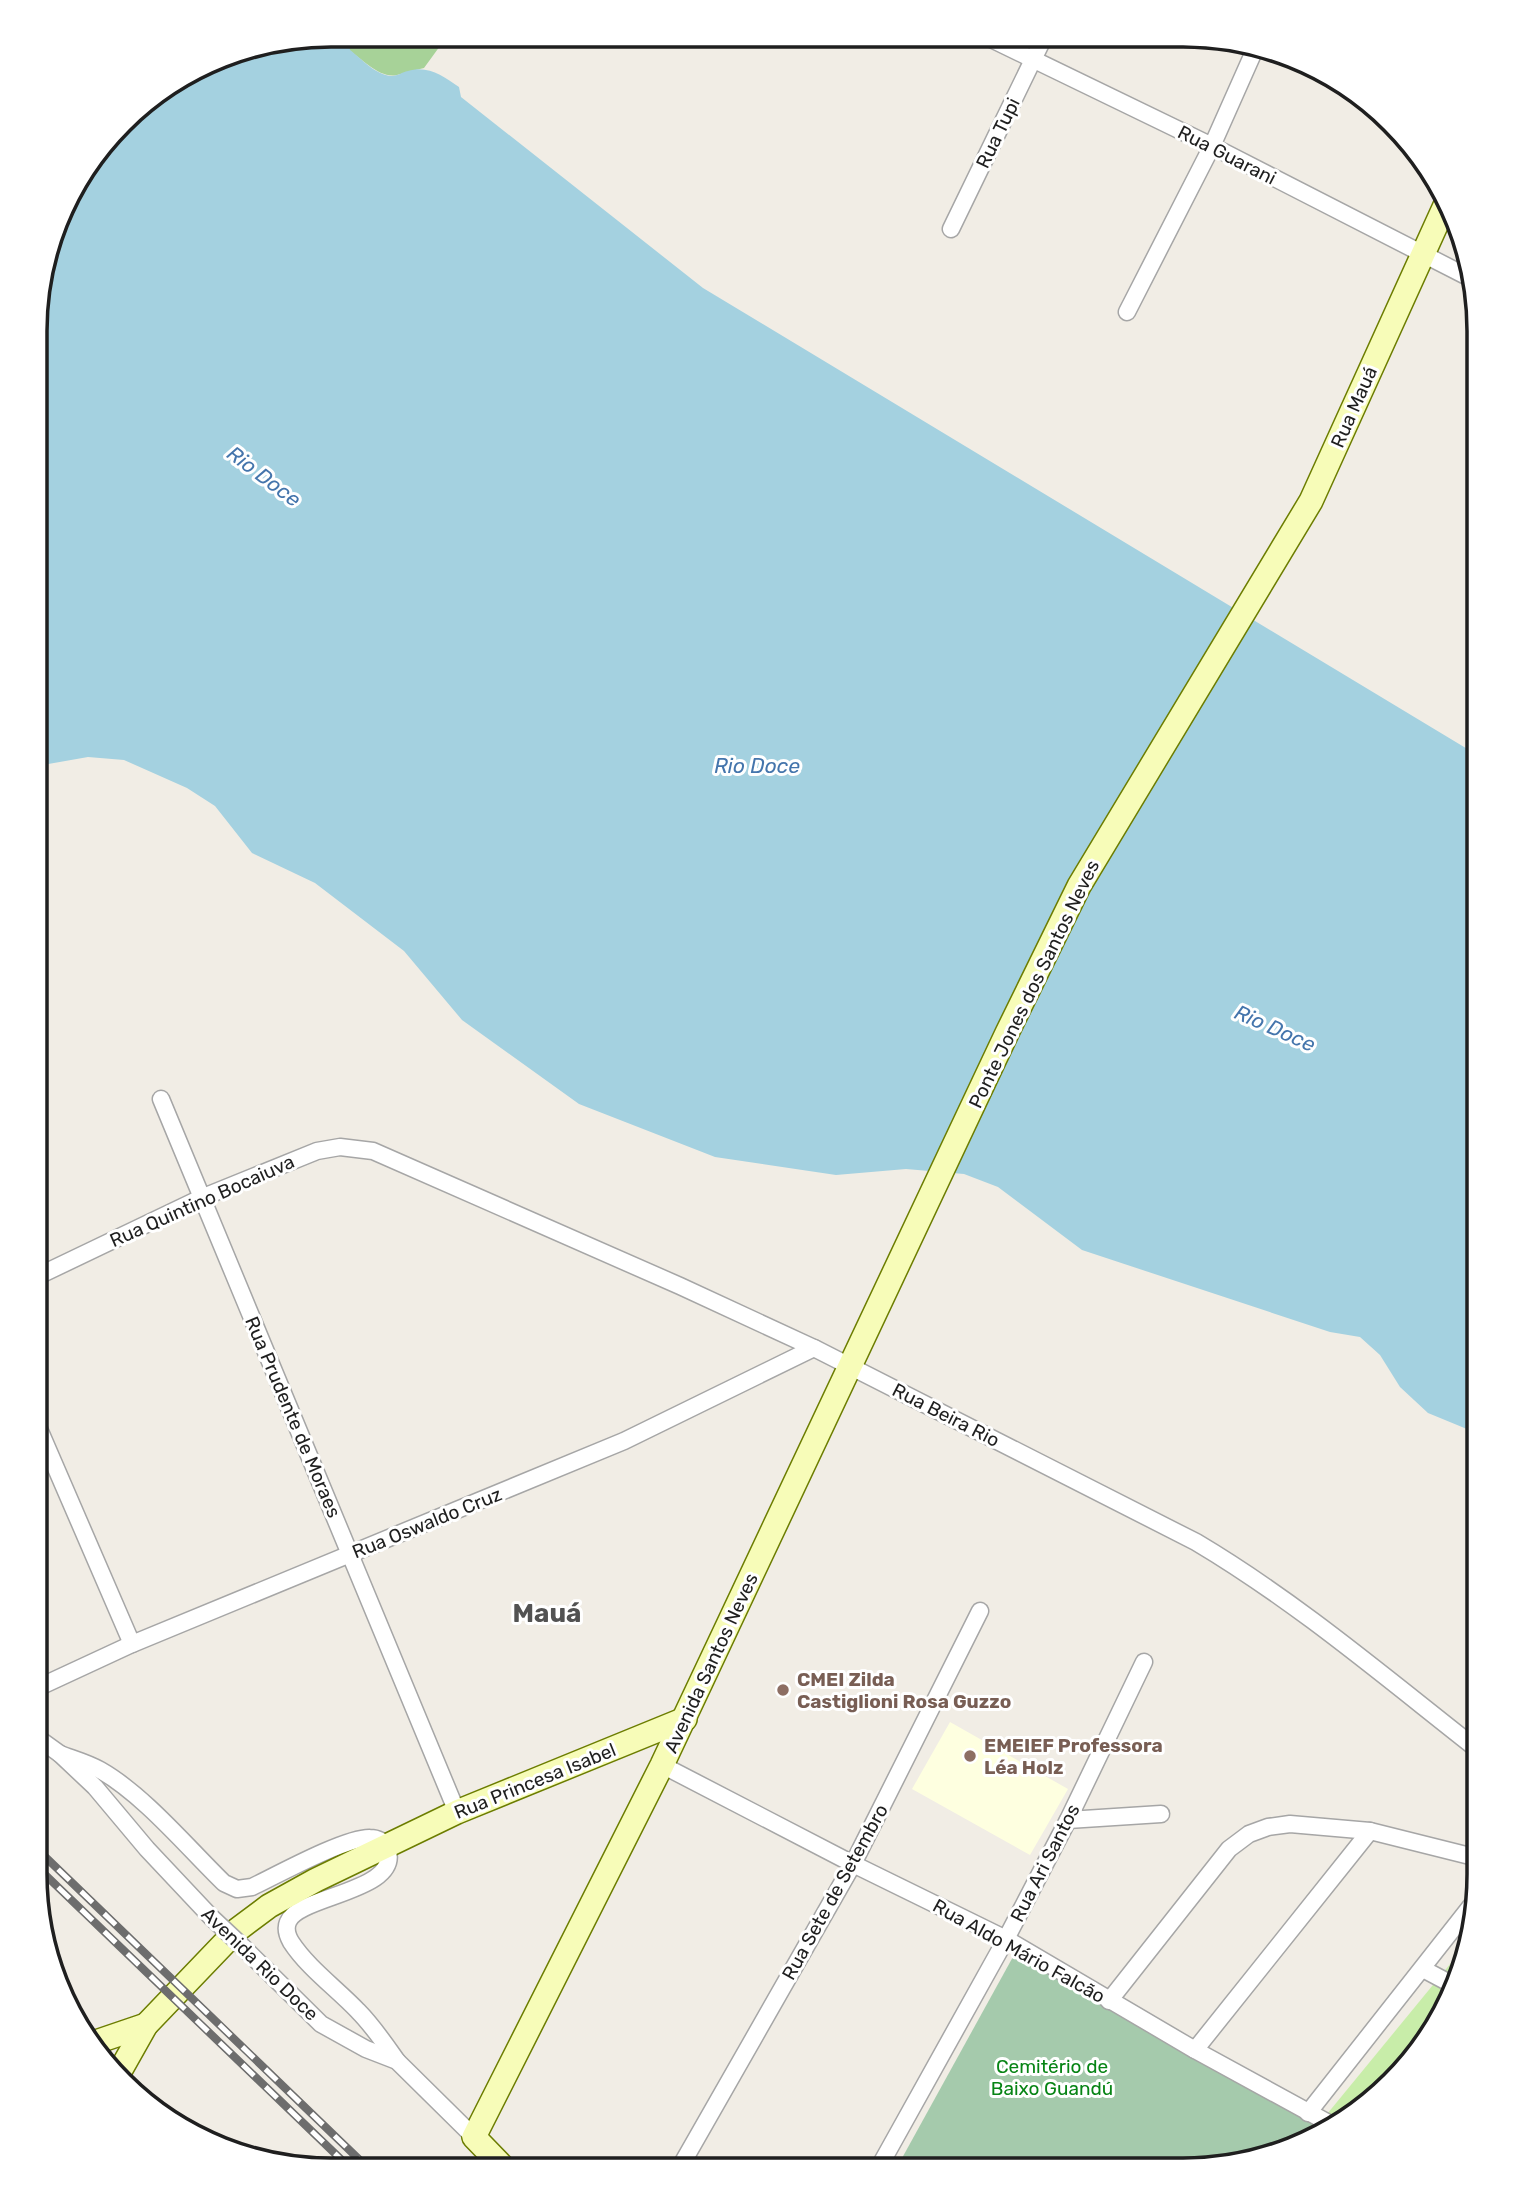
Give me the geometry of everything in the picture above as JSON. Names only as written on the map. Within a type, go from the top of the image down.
[{"type":"street","name":"Rua Guarani","points":[[1007,47],[1212,146],[1460,273]]},
{"type":"street","name":"Rua Tupi","points":[[951,229],[1040,47]]},
{"type":"street","points":[[1127,312],[1212,146],[1252,56]]},
{"type":"street","name":"Rua Mauá","points":[[1245,607],[1311,501],[1441,214]]},
{"type":"street","name":"Ponte Jones dos Santos Neves","points":[[937,1184],[1079,886],[1245,607]]},
{"type":"street","name":"Rua Prudente de Moraes","points":[[161,1099],[457,1812]]},
{"type":"street","name":"Rua Quintino Bocaiuva","points":[[47,1272],[201,1198],[317,1151],[340,1147],[373,1151]]},
{"type":"street","name":"Rua Beira Rio","points":[[373,1151],[814,1348],[1196,1542],[1242,1569],[1301,1611],[1467,1741]]},
{"type":"street","name":"Avenida Santos Neves","points":[[474,2137],[663,1766],[937,1184]]},
{"type":"street","name":"Rua Oswaldo Cruz","points":[[47,1683],[132,1644],[624,1441],[814,1348]]},
{"type":"street","points":[[47,1447],[132,1644]]},
{"type":"street","name":"Rua Sete de Setembro","points":[[685,2158],[853,1864],[980,1611]]},
{"type":"street","name":"Rua Ari Santos","points":[[884,2158],[1006,1939],[1068,1820],[1144,1662]]},
{"type":"street","name":"Rua Princesa Isabel","points":[[146,2025],[237,1930],[269,1906],[316,1880],[457,1812],[685,1719]]},
{"type":"street","name":"Avenida Rio Doce","points":[[47,1744],[95,1787],[147,1849],[211,1917],[321,2024],[366,2049],[397,2062],[494,2158]]},
{"type":"street","points":[[60,1754],[97,1768],[114,1778],[142,1801],[223,1883],[237,1889],[252,1887],[353,1840],[372,1838],[387,1846],[387,1863],[378,1875],[361,1886],[297,1912],[290,1917],[286,1934],[378,2034],[397,2062]]},
{"type":"street","name":"Rua Aldo Mário Falcão","points":[[663,1766],[1006,1939],[1109,2001],[1323,2121]]},
{"type":"street","points":[[1068,1820],[1161,1815]]},
{"type":"street","points":[[1109,2001],[1229,1849],[1249,1834],[1290,1824],[1370,1831],[1467,1855]]},
{"type":"street","points":[[1195,2050],[1370,1831]]},
{"type":"street","points":[[1308,2113],[1463,1916]]},
{"type":"street","points":[[1423,1969],[1445,1981]]},
{"type":"street","points":[[101,2040],[146,2025]]},
{"type":"street","points":[[123,2066],[146,2025]]},
{"type":"shaded area","name":"EMEIEF Professora Léa Holz","points":[[950,1722],[1068,1789],[1030,1855],[912,1789]]},
{"type":"green space","points":[[349,47],[439,47],[424,68],[397,75],[378,71]]},
{"type":"green space","name":"Cemitério de Baixo Guandú","points":[[1014,1955],[1292,2095],[1328,2118],[1274,2143],[1201,2157],[902,2158]]},
{"type":"green space","points":[[1453,1960],[1429,2016],[1408,2047],[1384,2075],[1356,2099],[1323,2119]]},
{"type":"water","name":"Rio Doce","points":[[349,47],[369,66],[386,75],[422,69],[435,73],[459,87],[461,97],[703,288],[1467,749],[1467,1429],[1428,1413],[1400,1387],[1380,1355],[1360,1337],[1330,1332],[1082,1250],[998,1187],[964,1174],[906,1169],[836,1175],[715,1157],[579,1104],[462,1020],[404,951],[315,883],[252,853],[215,806],[187,788],[124,760],[88,757],[47,764],[48,313],[62,240],[85,189],[106,158],[130,130],[158,106],[189,85],[240,62],[294,50]]},
{"type":"railway","points":[[47,1859],[358,2158]]},
{"type":"railway","points":[[47,1877],[340,2158]]},
{"type":"place","name":"CMEI Zilda Castiglioni Rosa Guzzo","points":[[783,1690]]},
{"type":"place","name":"EMEIEF Professora Léa Holz","points":[[970,1756]]},
{"type":"district","name":"Mauá","points":[[547,1613]]}]
